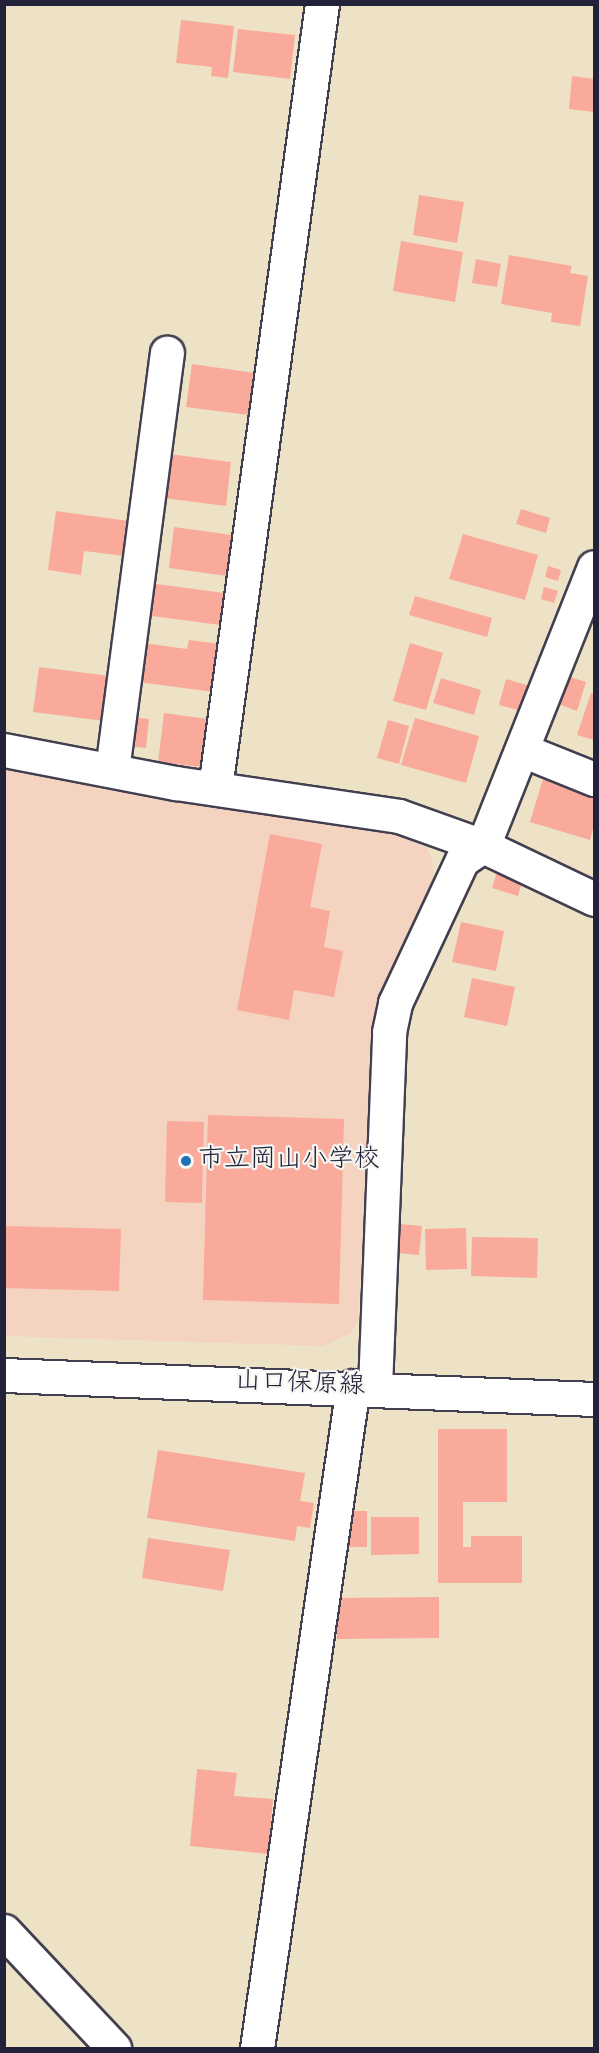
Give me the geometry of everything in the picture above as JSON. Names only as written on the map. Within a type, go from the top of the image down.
[{"type":"main road","points":[[215,788],[322,4]]},
{"type":"main road","points":[[112,770],[167,353]]},
{"type":"main road","points":[[257,2049],[364,1387],[389,1032],[395,1003],[462,860],[483,846],[594,567]]},
{"type":"main road","points":[[4,750],[215,788],[399,816],[483,846],[594,899]]},
{"type":"main road","points":[[522,750],[594,779]]},
{"type":"main road","name":"山口保原線","points":[[4,1375],[364,1387],[594,1399]]},
{"type":"main road","points":[[4,1931],[114,2049]]},
{"type":"shaded area","name":"市立岡山小学校","points":[[5,759],[386,830],[426,847],[432,858],[434,879],[376,1003],[358,1320],[351,1333],[323,1346],[5,1336]]},
{"type":"building","points":[[181,20],[234,26],[228,78],[211,76],[212,67],[176,63]]},
{"type":"building","points":[[238,29],[295,35],[290,79],[233,72]]},
{"type":"building","points":[[572,76],[594,79],[594,112],[569,109]]},
{"type":"building","points":[[419,195],[464,202],[457,243],[413,235]]},
{"type":"building","points":[[401,241],[463,252],[455,302],[393,291]]},
{"type":"building","points":[[509,255],[572,266],[570,273],[588,276],[580,326],[551,322],[552,313],[501,304]]},
{"type":"building","points":[[476,259],[501,264],[497,287],[472,283]]},
{"type":"building","points":[[192,364],[255,373],[249,415],[186,407]]},
{"type":"building","points":[[169,454],[231,462],[226,506],[163,498]]},
{"type":"building","points":[[521,509],[550,518],[546,533],[516,524]]},
{"type":"building","points":[[56,511],[129,521],[125,556],[84,551],[81,575],[48,570]]},
{"type":"building","points":[[174,527],[232,535],[227,576],[169,568]]},
{"type":"building","points":[[463,534],[538,555],[525,600],[449,579]]},
{"type":"building","points":[[548,566],[561,570],[558,581],[545,577]]},
{"type":"building","points":[[149,583],[224,593],[220,625],[145,615]]},
{"type":"building","points":[[544,587],[558,591],[554,603],[541,599]]},
{"type":"building","points":[[415,596],[492,618],[487,637],[409,615]]},
{"type":"building","points":[[189,640],[220,644],[214,692],[138,682],[143,643],[187,649]]},
{"type":"building","points":[[410,643],[443,653],[426,710],[393,701]]},
{"type":"building","points":[[39,667],[110,676],[104,721],[33,712]]},
{"type":"building","points":[[567,676],[586,682],[577,711],[558,704]]},
{"type":"building","points":[[441,678],[481,690],[474,715],[433,703]]},
{"type":"building","points":[[506,679],[536,688],[529,713],[499,705]]},
{"type":"building","points":[[591,693],[594,694],[594,740],[577,735]]},
{"type":"building","points":[[164,713],[208,719],[202,767],[158,762]]},
{"type":"building","points":[[129,717],[149,719],[146,748],[125,746]]},
{"type":"building","points":[[415,718],[479,736],[466,783],[401,765]]},
{"type":"building","points":[[388,720],[409,726],[399,764],[377,758]]},
{"type":"building","points":[[543,779],[594,795],[594,825],[590,840],[530,822]]},
{"type":"building","points":[[270,834],[322,844],[310,907],[330,911],[324,947],[343,951],[334,997],[294,990],[289,1020],[237,1010]]},
{"type":"building","points":[[499,865],[524,873],[518,896],[492,888]]},
{"type":"building","points":[[461,922],[504,931],[496,971],[452,962]]},
{"type":"building","points":[[472,978],[515,987],[507,1026],[464,1017]]},
{"type":"building","points":[[208,1115],[344,1119],[339,1304],[203,1300]]},
{"type":"building","points":[[167,1121],[204,1122],[202,1203],[165,1202]]},
{"type":"building","points":[[399,1224],[422,1226],[419,1255],[397,1253]]},
{"type":"building","points":[[4,1226],[121,1229],[119,1291],[4,1288]]},
{"type":"building","points":[[466,1228],[467,1269],[426,1270],[425,1229]]},
{"type":"building","points":[[472,1237],[538,1238],[537,1278],[471,1276]]},
{"type":"building","points":[[438,1429],[507,1429],[507,1502],[463,1502],[463,1547],[471,1547],[471,1536],[522,1536],[522,1583],[438,1583]]},
{"type":"building","points":[[158,1450],[305,1473],[300,1501],[314,1503],[310,1528],[297,1526],[295,1541],[147,1518]]},
{"type":"building","points":[[345,1511],[367,1511],[367,1547],[345,1547]]},
{"type":"building","points":[[371,1517],[419,1517],[419,1554],[371,1555]]},
{"type":"building","points":[[148,1538],[230,1550],[223,1591],[142,1578]]},
{"type":"building","points":[[439,1597],[439,1638],[337,1639],[336,1598]]},
{"type":"building","points":[[197,1769],[237,1773],[234,1796],[273,1799],[268,1854],[190,1846]]},
{"type":"place","name":"市立岡山小学校","points":[[186,1161]]}]
